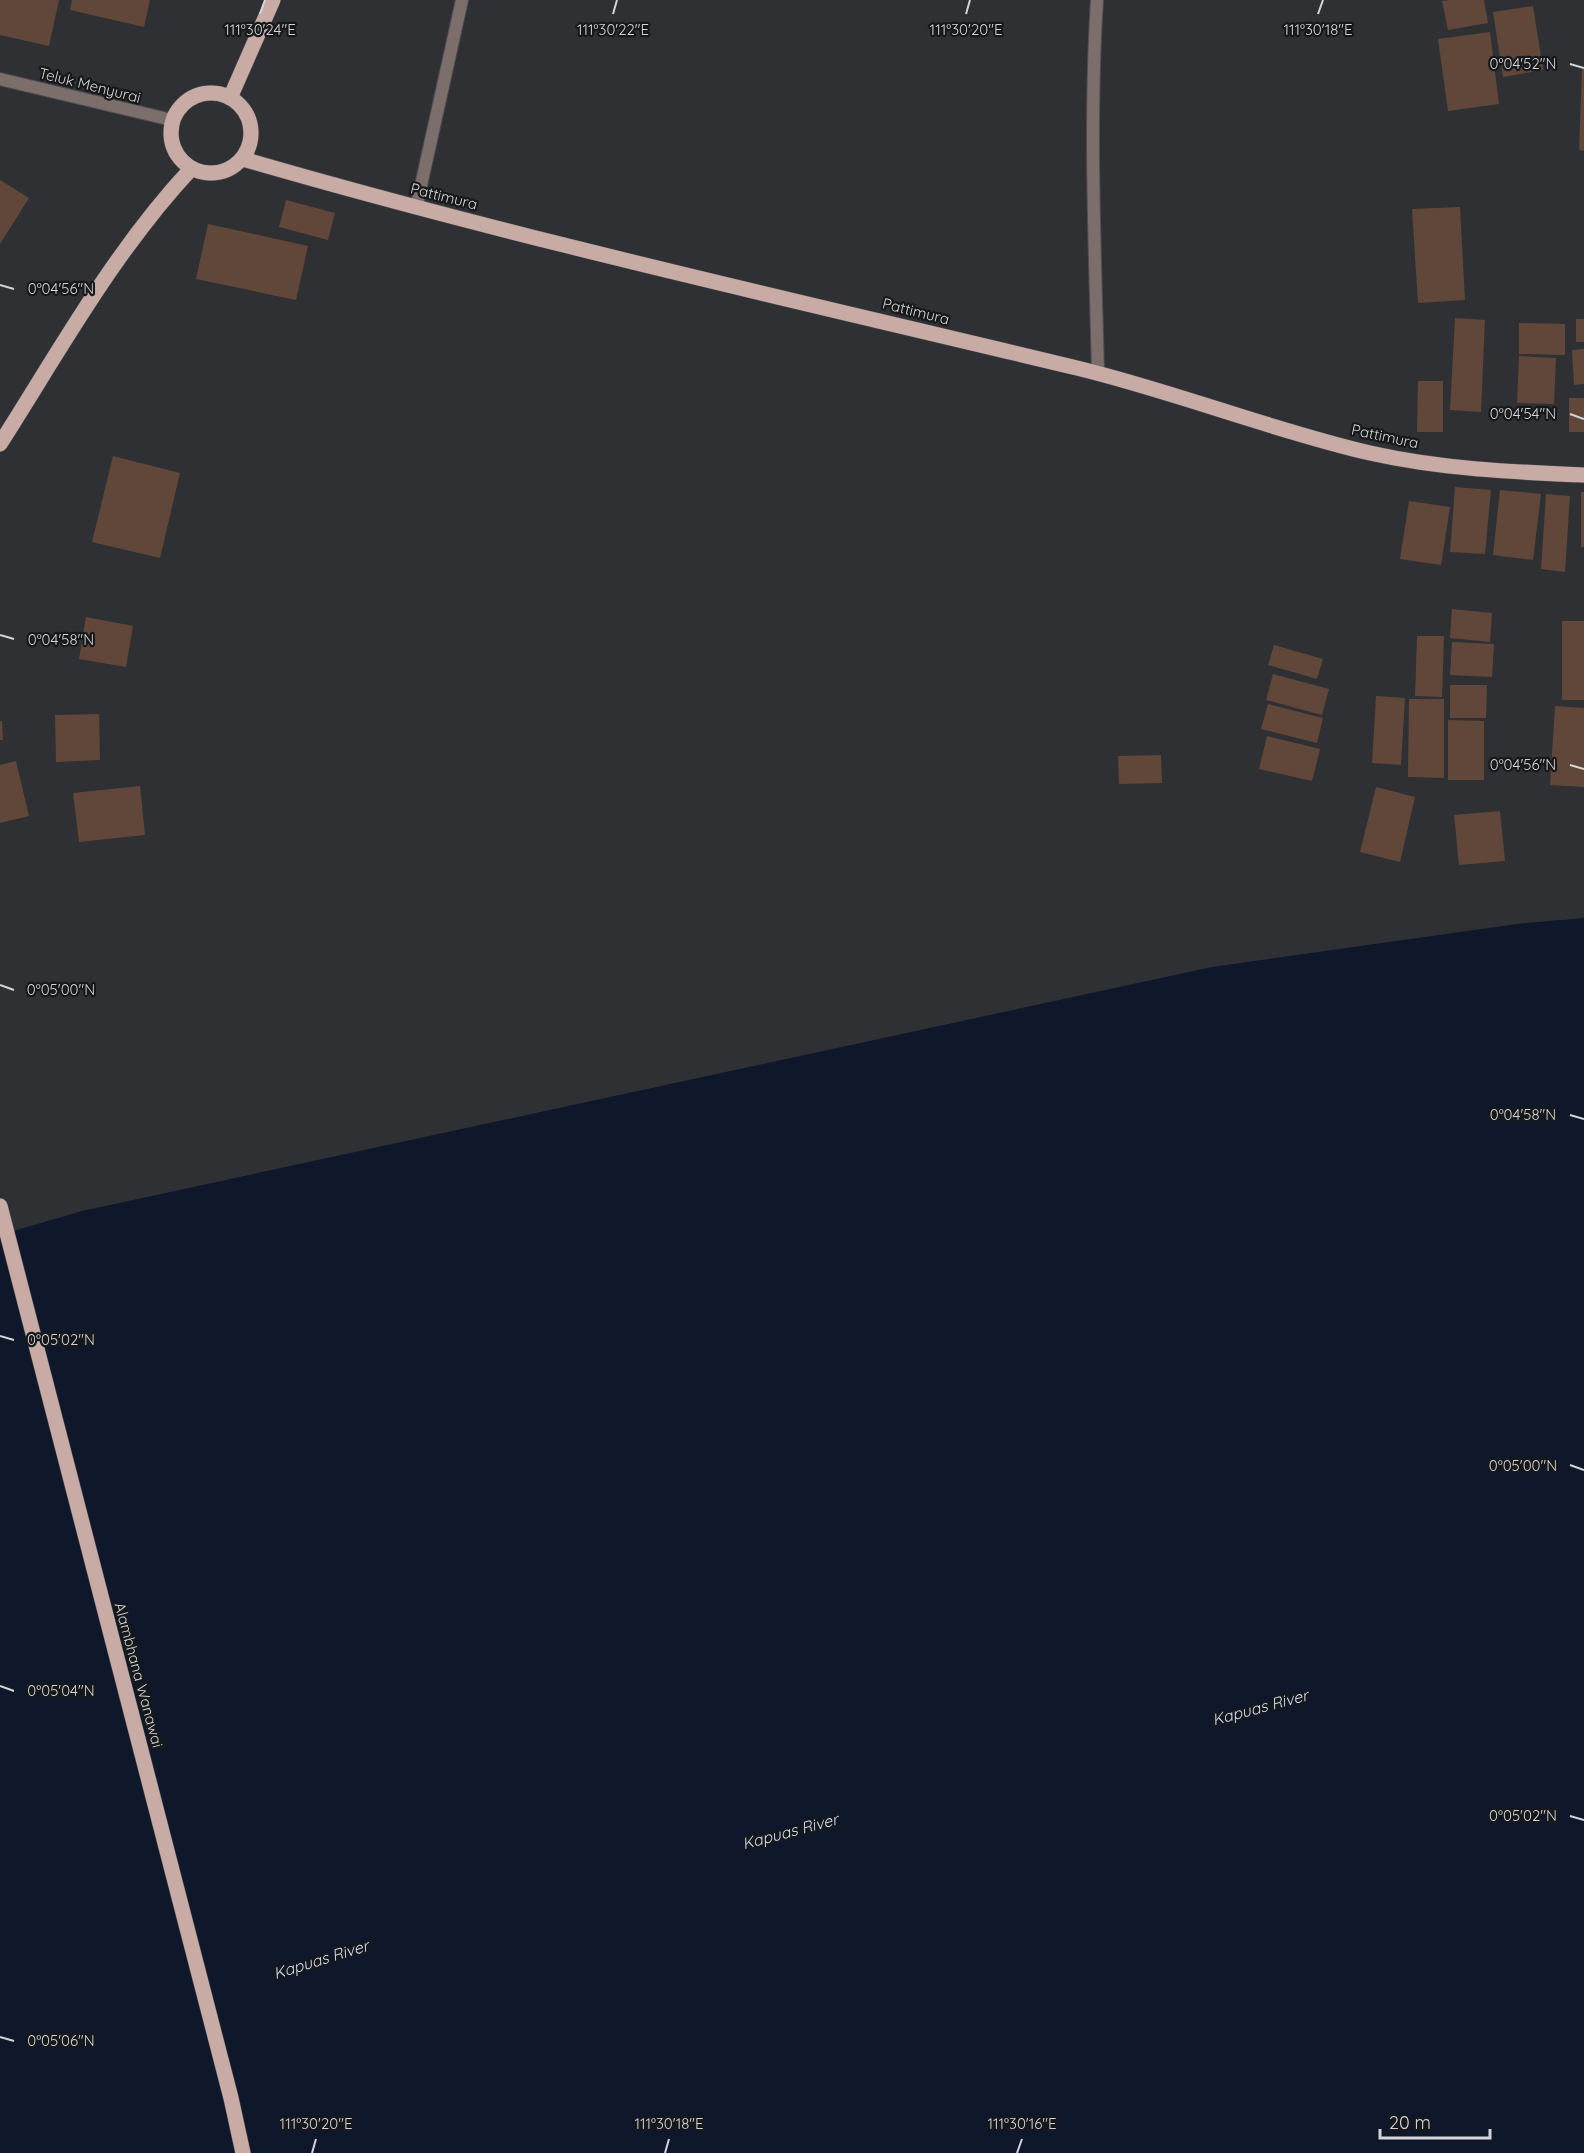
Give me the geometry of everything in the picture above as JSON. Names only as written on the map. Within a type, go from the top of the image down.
[{"type":"main road","points":[[231,98],[273,0]]},
{"type":"main road","points":[[203,94],[217,94],[231,98],[242,107],[249,119],[252,133],[249,147],[243,159],[232,168],[219,173],[204,173],[191,169],[181,160],[173,147],[172,120],[179,108],[190,99],[203,94]]},
{"type":"main road","name":"Pattimura","points":[[243,159],[416,208],[1098,373],[1309,437],[1399,459],[1493,471],[1584,475]]},
{"type":"main road","points":[[0,444],[106,278],[160,202],[191,169]]},
{"type":"main road","name":"Alambhana Wanawai","points":[[0,1206],[231,2098],[243,2153]]},
{"type":"street","points":[[416,208],[462,0]]},
{"type":"street","points":[[1097,0],[1092,64],[1098,373]]},
{"type":"street","name":"Teluk Menyurai","points":[[0,79],[172,120]]},
{"type":"water","name":"Kapuas River","points":[[1584,918],[1584,2153],[0,2153],[0,1235],[82,1211],[1212,967],[1517,924]]},
{"type":"building","points":[[0,0],[59,0],[49,46],[0,35]]},
{"type":"building","points":[[72,0],[150,0],[144,27],[70,10]]},
{"type":"building","points":[[1484,0],[1488,23],[1448,30],[1442,1]]},
{"type":"building","points":[[1533,6],[1543,70],[1503,77],[1493,12]]},
{"type":"building","points":[[1490,32],[1499,104],[1448,111],[1438,39]]},
{"type":"building","points":[[1582,69],[1584,69],[1584,151],[1579,150]]},
{"type":"building","points":[[0,180],[29,198],[0,244]]},
{"type":"building","points":[[286,200],[335,213],[328,240],[279,227]]},
{"type":"building","points":[[1460,207],[1465,300],[1418,303],[1412,209]]},
{"type":"building","points":[[208,224],[308,246],[296,300],[196,279]]},
{"type":"building","points":[[1455,318],[1485,320],[1481,412],[1450,410]]},
{"type":"building","points":[[1576,319],[1584,319],[1584,342],[1576,342]]},
{"type":"building","points":[[1519,323],[1565,324],[1565,355],[1519,354]]},
{"type":"building","points":[[1584,349],[1584,384],[1574,385],[1572,350]]},
{"type":"building","points":[[1519,356],[1556,358],[1554,404],[1517,403]]},
{"type":"building","points":[[1418,381],[1443,381],[1443,432],[1417,432]]},
{"type":"building","points":[[1569,398],[1584,398],[1584,432],[1569,432]]},
{"type":"building","points":[[113,456],[180,473],[160,558],[92,542]]},
{"type":"building","points":[[1455,487],[1491,490],[1485,554],[1450,552]]},
{"type":"building","points":[[1500,490],[1541,494],[1533,560],[1493,555]]},
{"type":"building","points":[[1581,492],[1584,492],[1584,547],[1581,547]]},
{"type":"building","points":[[1546,494],[1570,496],[1565,572],[1541,569]]},
{"type":"building","points":[[1409,501],[1450,507],[1441,565],[1400,559]]},
{"type":"building","points":[[1452,609],[1492,613],[1490,642],[1450,638]]},
{"type":"building","points":[[86,617],[133,626],[126,667],[79,659]]},
{"type":"building","points":[[1562,621],[1584,621],[1584,700],[1562,700]]},
{"type":"building","points":[[1417,636],[1444,636],[1442,697],[1415,696]]},
{"type":"building","points":[[1452,642],[1494,644],[1492,677],[1450,675]]},
{"type":"building","points":[[1274,645],[1323,659],[1317,679],[1268,665]]},
{"type":"building","points":[[1273,674],[1329,689],[1322,715],[1266,700]]},
{"type":"building","points":[[1450,685],[1487,685],[1486,718],[1450,718]]},
{"type":"building","points":[[1376,696],[1405,698],[1401,765],[1372,763]]},
{"type":"building","points":[[1409,699],[1444,699],[1444,778],[1408,777]]},
{"type":"building","points":[[1268,704],[1323,718],[1317,743],[1261,729]]},
{"type":"building","points":[[1555,706],[1584,708],[1584,787],[1550,785]]},
{"type":"building","points":[[99,714],[100,760],[56,762],[55,715]]},
{"type":"building","points":[[1448,720],[1484,721],[1484,780],[1448,780]]},
{"type":"building","points":[[0,721],[2,721],[3,740],[0,740]]},
{"type":"building","points":[[1267,736],[1320,749],[1312,781],[1259,769]]},
{"type":"building","points":[[1161,755],[1162,783],[1119,784],[1118,756]]},
{"type":"building","points":[[16,761],[29,816],[0,823],[0,765]]},
{"type":"building","points":[[140,786],[145,835],[79,842],[73,793]]},
{"type":"building","points":[[1376,787],[1415,797],[1400,862],[1360,852]]},
{"type":"building","points":[[1500,811],[1505,861],[1459,865],[1454,815]]}]
